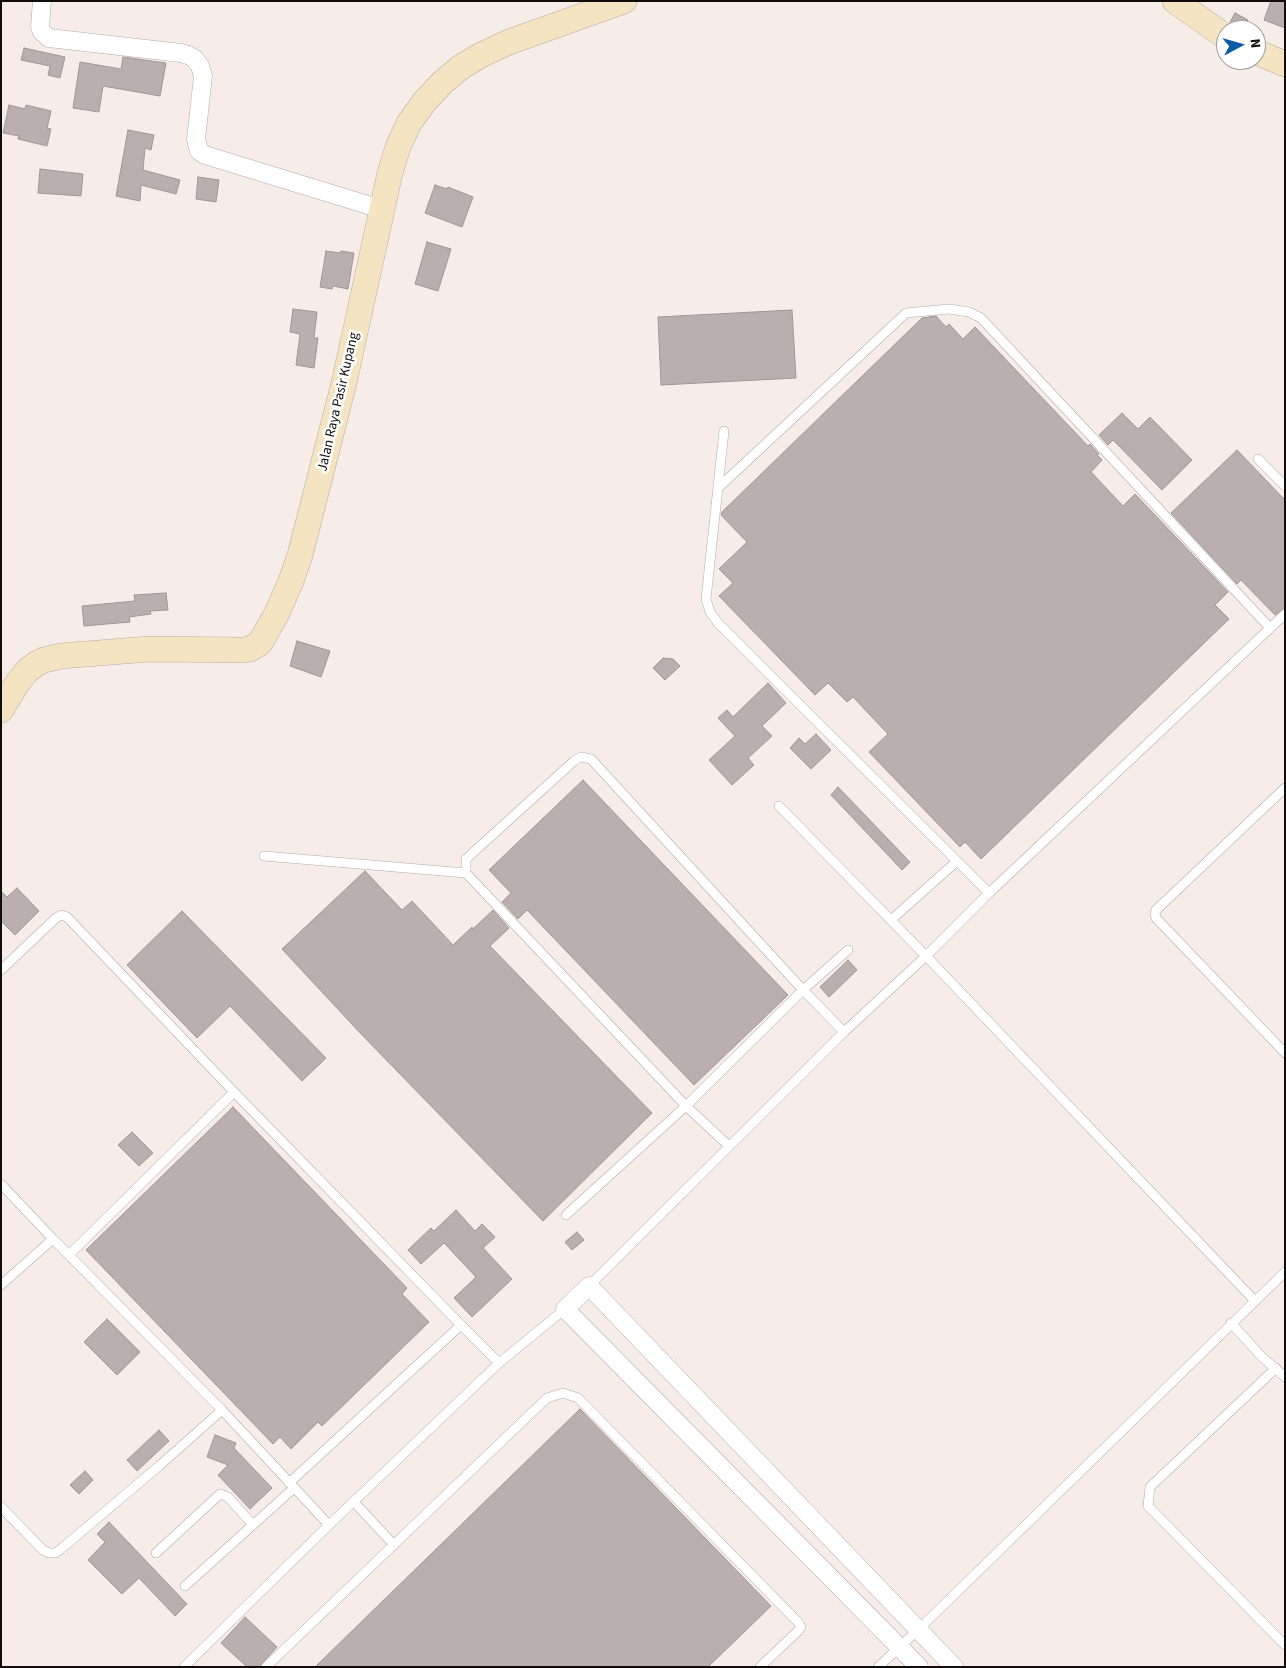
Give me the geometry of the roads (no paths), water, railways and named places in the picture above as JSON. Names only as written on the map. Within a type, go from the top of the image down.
[{"type":"street","points":[[42,1],[40,27],[42,32],[49,38],[181,53],[195,59],[200,66],[203,76],[197,145],[199,151],[205,155],[381,209]]},
{"type":"street","name":"Jalan Raya Pasir Kupang","points":[[1,710],[18,682],[28,670],[44,660],[61,656],[149,649],[244,650],[250,649],[260,642],[277,613],[300,555],[342,392],[390,173],[398,147],[409,123],[425,101],[442,83],[474,59],[509,42],[624,1]]},
{"type":"street","points":[[1175,1],[1216,30]]},
{"type":"street","points":[[1266,56],[1285,64]]},
{"type":"street","points":[[919,1667],[565,1308],[589,1286],[954,1667]]},
{"type":"lane","points":[[718,488],[906,313],[949,309],[969,312],[981,318],[1270,628]]},
{"type":"lane","points":[[724,431],[706,599],[710,612],[718,624],[989,893]]},
{"type":"lane","points":[[1258,459],[1285,486]]},
{"type":"lane","points":[[589,1286],[844,1032],[1285,614]]},
{"type":"lane","points":[[466,873],[466,859],[574,761],[581,758],[591,759],[803,990],[844,1032]]},
{"type":"lane","points":[[1285,788],[1156,910],[1155,914],[1156,918],[1285,1053]]},
{"type":"lane","points":[[779,806],[926,956],[1255,1301]]},
{"type":"lane","points":[[264,856],[466,873],[686,1106],[729,1146]]},
{"type":"lane","points":[[890,920],[956,861]]},
{"type":"lane","points":[[1,970],[56,918],[61,915],[67,917],[234,1092],[499,1363]]},
{"type":"lane","points":[[566,1215],[686,1106],[803,990],[848,950]]},
{"type":"lane","points":[[70,1255],[234,1092]]},
{"type":"lane","points":[[1,1184],[53,1240],[222,1410],[329,1524]]},
{"type":"lane","points":[[1,1285],[53,1240]]},
{"type":"lane","points":[[878,1667],[919,1630],[1285,1272]]},
{"type":"lane","points":[[184,1667],[329,1524],[499,1363],[565,1308]]},
{"type":"lane","points":[[1231,1323],[1261,1356],[1285,1377]]},
{"type":"lane","points":[[185,1586],[253,1525],[292,1485],[461,1326]]},
{"type":"lane","points":[[1276,1368],[1150,1487],[1148,1506],[1285,1645]]},
{"type":"lane","points":[[266,1667],[547,1398],[563,1393],[578,1398],[798,1622],[801,1627],[798,1631],[760,1667]]},
{"type":"lane","points":[[1,1507],[43,1550],[55,1553],[61,1550],[222,1410]]},
{"type":"lane","points":[[156,1552],[220,1494],[228,1497],[253,1525]]},
{"type":"lane","points":[[354,1502],[394,1545]]}]
